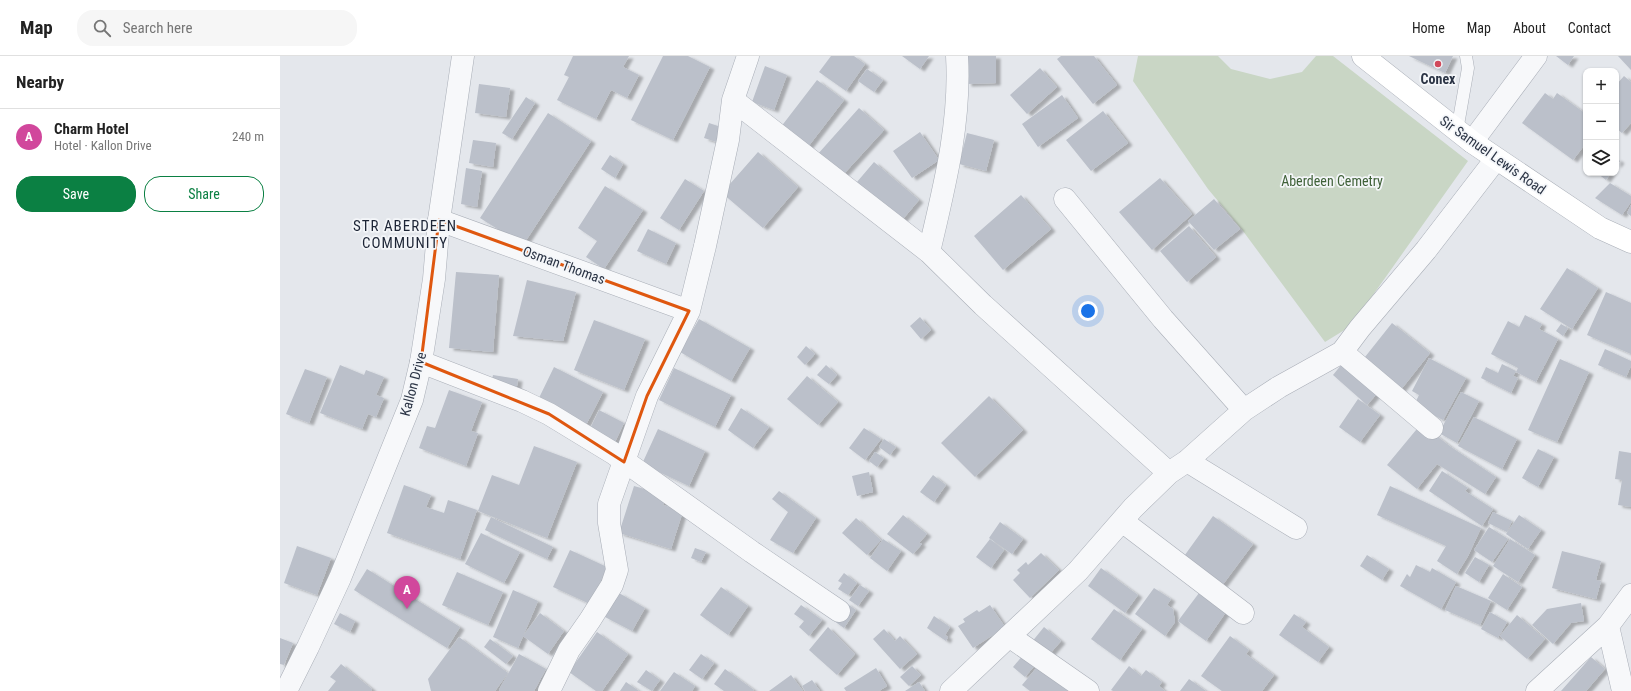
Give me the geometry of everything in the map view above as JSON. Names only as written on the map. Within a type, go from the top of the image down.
[{"type":"main road","name":"Sir Samuel Lewis Road","points":[[1363,56],[1465,137],[1496,159],[1600,228],[1631,242]]},
{"type":"street","name":"Kallon Drive","points":[[286,691],[340,578],[412,400],[421,362],[434,279],[439,220],[463,56]]},
{"type":"street","points":[[549,691],[570,650],[612,585],[618,570],[609,523],[609,504],[647,396],[689,311],[728,140],[733,100],[748,56]]},
{"type":"street","points":[[929,252],[944,188],[956,120],[958,78],[957,56]]},
{"type":"street","points":[[1465,137],[1536,56]]},
{"type":"street","points":[[733,100],[929,252],[983,305],[1178,467],[1296,528]]},
{"type":"street","points":[[951,691],[1078,571],[1122,521],[1178,467],[1244,410],[1279,387],[1342,352],[1360,328],[1426,250],[1496,159]]},
{"type":"street","points":[[1065,199],[1163,319],[1244,410]]},
{"type":"street","name":"Osman Thomas","points":[[439,220],[689,311]]},
{"type":"street","points":[[1342,352],[1432,428]]},
{"type":"street","points":[[421,362],[522,401],[548,414],[613,453],[752,552],[839,611]]},
{"type":"street","points":[[1122,521],[1243,613]]},
{"type":"street","points":[[1537,691],[1608,626],[1631,595]]},
{"type":"street","points":[[1608,626],[1623,691]]},
{"type":"street","points":[[1009,636],[1088,691]]},
{"type":"lane","points":[[1465,137],[1468,68],[1466,56]]},
{"type":"highlighted area","points":[[439,220],[689,311],[647,396],[624,462],[549,414],[421,362]]},
{"type":"green space","name":"Aberdeen Cemetry","points":[[1138,56],[1218,56],[1231,69],[1270,79],[1302,72],[1316,56],[1333,56],[1468,161],[1351,326],[1325,342],[1243,231],[1208,189],[1133,81]]},
{"type":"building","points":[[573,56],[629,56],[623,67],[639,75],[627,98],[611,90],[596,119],[557,100],[569,77],[564,75]]},
{"type":"building","points":[[663,56],[688,56],[710,67],[673,140],[631,120]]},
{"type":"building","points":[[831,56],[854,56],[865,64],[846,91],[819,72]]},
{"type":"building","points":[[902,56],[929,56],[920,69]]},
{"type":"building","points":[[967,56],[996,56],[996,83],[967,84]]},
{"type":"building","points":[[1061,56],[1094,56],[1117,85],[1093,104],[1057,59]]},
{"type":"building","name":"Conex","points":[[1409,56],[1453,56],[1445,73]]},
{"type":"building","points":[[1556,56],[1574,56],[1568,65]]},
{"type":"building","points":[[1618,56],[1631,56],[1631,70]]},
{"type":"building","points":[[765,66],[787,75],[774,110],[752,102]]},
{"type":"building","points":[[1040,68],[1057,87],[1027,114],[1010,95]]},
{"type":"building","points":[[867,69],[883,80],[874,92],[858,81]]},
{"type":"building","points":[[1624,76],[1631,82],[1631,123],[1622,133],[1619,130],[1619,82]]},
{"type":"building","points":[[817,80],[844,100],[804,152],[777,132]]},
{"type":"building","points":[[479,84],[510,88],[506,117],[475,113]]},
{"type":"building","points":[[1545,93],[1553,99],[1557,93],[1583,112],[1583,147],[1573,160],[1522,123]]},
{"type":"building","points":[[1062,95],[1078,118],[1038,147],[1022,124]]},
{"type":"building","points":[[526,97],[535,103],[512,139],[502,133]]},
{"type":"building","points":[[859,108],[884,130],[841,177],[817,155]]},
{"type":"building","points":[[1103,111],[1128,143],[1091,171],[1066,140]]},
{"type":"building","points":[[548,113],[591,141],[523,245],[480,218]]},
{"type":"building","points":[[709,123],[721,127],[717,142],[704,138]]},
{"type":"building","points":[[920,132],[939,160],[912,178],[893,151]]},
{"type":"building","points":[[967,133],[994,140],[986,171],[959,164]]},
{"type":"building","points":[[473,140],[496,143],[493,167],[469,163]]},
{"type":"building","points":[[758,152],[798,187],[763,228],[722,193]]},
{"type":"building","points":[[610,155],[623,164],[615,178],[601,169]]},
{"type":"building","points":[[874,162],[919,200],[897,226],[851,189]]},
{"type":"building","points":[[466,168],[482,171],[477,207],[461,204]]},
{"type":"building","points":[[1601,176],[1609,176],[1606,180]]},
{"type":"building","points":[[1160,178],[1192,214],[1152,250],[1119,212]]},
{"type":"building","points":[[685,179],[704,191],[679,230],[660,218]]},
{"type":"building","points":[[1610,183],[1631,196],[1631,202],[1622,215],[1595,198]]},
{"type":"building","points":[[605,186],[643,210],[604,269],[586,257],[597,241],[578,228]]},
{"type":"building","points":[[1021,195],[1051,229],[1003,270],[974,236]]},
{"type":"building","points":[[1214,199],[1240,229],[1214,250],[1188,221]]},
{"type":"building","points":[[1631,205],[1631,216],[1627,213]]},
{"type":"building","points":[[1189,226],[1216,257],[1187,282],[1160,251]]},
{"type":"building","points":[[648,229],[676,243],[666,264],[637,251]]},
{"type":"building","points":[[1567,268],[1598,288],[1572,329],[1540,309]]},
{"type":"building","points":[[456,272],[499,275],[493,352],[449,348]]},
{"type":"building","points":[[527,280],[576,292],[563,341],[513,336]]},
{"type":"building","points":[[1606,292],[1631,303],[1631,354],[1587,335]]},
{"type":"building","points":[[1525,315],[1542,324],[1539,329],[1558,339],[1536,382],[1516,372],[1518,368],[1491,354],[1508,321],[1519,327]]},
{"type":"building","points":[[920,317],[931,330],[921,339],[910,326]]},
{"type":"building","points":[[699,319],[750,348],[731,381],[680,352]]},
{"type":"building","points":[[594,320],[645,339],[624,390],[574,370]]},
{"type":"building","points":[[1392,323],[1430,353],[1399,392],[1361,362]]},
{"type":"building","points":[[1561,324],[1568,328],[1563,336],[1556,331]]},
{"type":"building","points":[[806,346],[815,354],[805,365],[797,357]]},
{"type":"building","points":[[1605,349],[1631,361],[1631,366],[1626,377],[1598,365]]},
{"type":"building","points":[[1429,358],[1466,378],[1443,420],[1414,405],[1419,395],[1412,391]]},
{"type":"building","points":[[1346,359],[1381,389],[1367,405],[1333,375]]},
{"type":"building","points":[[1560,359],[1589,372],[1557,442],[1528,430]]},
{"type":"building","points":[[1502,364],[1516,371],[1513,376],[1518,378],[1511,393],[1481,378],[1486,367],[1498,373]]},
{"type":"building","points":[[340,365],[364,375],[366,370],[384,377],[376,395],[384,398],[376,417],[368,414],[362,429],[320,413]]},
{"type":"building","points":[[826,365],[837,375],[829,384],[817,375]]},
{"type":"building","points":[[554,367],[603,392],[586,425],[538,400]]},
{"type":"building","points":[[674,368],[731,395],[715,427],[659,400]]},
{"type":"building","points":[[305,369],[327,377],[309,423],[286,414]]},
{"type":"building","points":[[493,375],[518,379],[516,393],[490,388]]},
{"type":"building","points":[[807,376],[838,402],[818,425],[787,399]]},
{"type":"building","points":[[449,390],[482,402],[471,431],[478,433],[466,466],[419,448],[427,426],[435,428]]},
{"type":"building","points":[[1461,392],[1479,401],[1457,443],[1439,433]]},
{"type":"building","points":[[989,396],[1023,430],[975,477],[941,443]]},
{"type":"building","points":[[1358,399],[1380,415],[1360,442],[1339,427]]},
{"type":"building","points":[[741,408],[769,427],[753,448],[728,430]]},
{"type":"building","points":[[599,410],[624,423],[613,446],[588,433]]},
{"type":"building","points":[[1474,417],[1517,439],[1502,469],[1458,446]]},
{"type":"building","points":[[1421,424],[1451,447],[1496,477],[1485,494],[1437,464],[1417,489],[1387,465]]},
{"type":"building","points":[[864,428],[881,439],[865,460],[849,448]]},
{"type":"building","points":[[658,429],[705,451],[689,486],[642,464]]},
{"type":"building","points":[[884,439],[896,447],[890,455],[879,447]]},
{"type":"building","points":[[534,446],[577,462],[547,538],[478,511],[492,475],[519,485]]},
{"type":"building","points":[[1538,449],[1554,457],[1538,487],[1522,478]]},
{"type":"building","points":[[1619,451],[1631,453],[1631,507],[1618,505],[1622,480],[1615,479]]},
{"type":"building","points":[[875,452],[884,458],[877,467],[869,461]]},
{"type":"building","points":[[1442,471],[1468,488],[1465,491],[1493,509],[1482,526],[1429,491]]},
{"type":"building","points":[[869,472],[873,492],[857,496],[852,476]]},
{"type":"building","points":[[933,475],[946,485],[934,502],[920,492]]},
{"type":"building","points":[[404,485],[431,495],[426,507],[444,513],[448,500],[477,510],[460,559],[387,533]]},
{"type":"building","points":[[634,486],[666,495],[663,505],[683,511],[671,549],[619,533]]},
{"type":"building","points":[[1390,486],[1481,528],[1468,556],[1457,574],[1437,561],[1446,546],[1377,515]]},
{"type":"building","points":[[779,491],[816,518],[793,553],[770,540],[788,512],[772,499]]},
{"type":"building","points":[[1493,512],[1512,521],[1507,532],[1488,523]]},
{"type":"building","points":[[903,515],[927,534],[919,543],[922,544],[913,554],[887,534]]},
{"type":"building","points":[[1519,515],[1541,530],[1528,549],[1506,534]]},
{"type":"building","points":[[1213,516],[1253,544],[1221,587],[1182,559]]},
{"type":"building","points":[[491,517],[553,547],[547,559],[485,530]]},
{"type":"building","points":[[856,518],[881,540],[867,555],[842,533]]},
{"type":"building","points":[[1000,522],[1023,539],[1012,554],[989,538]]},
{"type":"building","points":[[1489,527],[1508,539],[1492,562],[1474,550]]},
{"type":"building","points":[[481,533],[520,552],[504,583],[465,564]]},
{"type":"building","points":[[883,539],[901,551],[887,571],[870,558]]},
{"type":"building","points":[[990,539],[1004,550],[991,568],[976,557]]},
{"type":"building","points":[[1510,539],[1535,555],[1518,582],[1493,566]]},
{"type":"building","points":[[297,546],[331,558],[317,595],[284,583]]},
{"type":"building","points":[[695,548],[706,552],[701,562],[691,558]]},
{"type":"building","points":[[570,550],[607,567],[590,604],[553,587]]},
{"type":"building","points":[[1562,551],[1601,561],[1596,580],[1601,581],[1596,599],[1552,588]]},
{"type":"building","points":[[1041,553],[1059,570],[1030,598],[1013,580],[1020,573],[1017,570],[1026,562],[1028,565]]},
{"type":"building","points":[[1367,555],[1389,569],[1382,580],[1360,566]]},
{"type":"building","points":[[1475,557],[1489,565],[1479,582],[1465,573]]},
{"type":"building","points":[[1416,565],[1430,572],[1432,568],[1456,582],[1441,609],[1400,586],[1407,574],[1410,577]]},
{"type":"building","points":[[1101,568],[1138,595],[1125,613],[1088,586]]},
{"type":"building","points":[[367,569],[460,627],[447,648],[354,590]]},
{"type":"building","points":[[457,572],[503,592],[488,625],[442,605]]},
{"type":"building","points":[[844,573],[857,583],[848,595],[838,589],[842,583],[838,581]]},
{"type":"building","points":[[1503,574],[1522,587],[1507,610],[1488,598]]},
{"type":"building","points":[[860,585],[869,591],[858,606],[849,600]]},
{"type":"building","points":[[1456,586],[1491,601],[1480,625],[1445,610]]},
{"type":"building","points":[[721,587],[748,606],[728,635],[700,615]]},
{"type":"building","points":[[1154,588],[1171,599],[1167,605],[1173,609],[1175,622],[1165,636],[1135,614]]},
{"type":"building","points":[[513,590],[538,601],[518,648],[493,637]]},
{"type":"building","points":[[619,593],[645,608],[632,631],[605,617]]},
{"type":"building","points":[[1199,593],[1226,612],[1206,641],[1178,621]]},
{"type":"building","points":[[846,603],[856,610],[844,628],[834,621]]},
{"type":"building","points":[[1581,603],[1584,621],[1571,623],[1553,644],[1532,625],[1547,609]]},
{"type":"building","points":[[801,605],[822,620],[809,636],[799,627],[804,621],[794,614]]},
{"type":"building","points":[[990,605],[1005,627],[973,648],[958,626],[965,622],[963,619],[977,610],[979,612]]},
{"type":"building","points":[[1114,609],[1142,629],[1120,660],[1091,639]]},
{"type":"building","points":[[1490,612],[1507,622],[1498,638],[1481,629]]},
{"type":"building","points":[[340,613],[355,621],[350,632],[334,624]]},
{"type":"building","points":[[540,613],[564,631],[548,654],[523,636]]},
{"type":"building","points":[[1294,614],[1306,622],[1302,627],[1329,647],[1318,662],[1279,635]]},
{"type":"building","points":[[1517,615],[1545,639],[1527,659],[1500,636]]},
{"type":"building","points":[[934,616],[950,627],[945,635],[948,637],[946,641],[927,628]]},
{"type":"building","points":[[828,627],[855,654],[837,675],[809,650]]},
{"type":"building","points":[[1044,627],[1061,641],[1047,657],[1031,643]]},
{"type":"building","points":[[884,629],[895,641],[900,636],[917,654],[900,669],[873,639]]},
{"type":"building","points":[[597,632],[628,654],[602,691],[596,691],[569,672]]},
{"type":"building","points":[[1230,636],[1249,650],[1246,654],[1274,675],[1262,691],[1222,691],[1201,676]]},
{"type":"building","points":[[459,637],[508,673],[495,691],[431,691],[428,679]]},
{"type":"building","points":[[280,638],[293,643],[284,665],[280,664]]},
{"type":"building","points":[[490,639],[513,656],[506,664],[484,647]]},
{"type":"building","points":[[519,654],[546,669],[534,691],[500,691],[499,690]]},
{"type":"building","points":[[701,654],[714,663],[702,679],[689,670]]},
{"type":"building","points":[[1024,654],[1036,664],[1025,677],[1013,667]]},
{"type":"building","points":[[1591,657],[1605,669],[1586,691],[1561,691]]},
{"type":"building","points":[[341,664],[372,689],[371,691],[328,691],[336,681],[330,677]]},
{"type":"building","points":[[912,666],[921,675],[909,686],[900,677]]},
{"type":"building","points":[[1038,666],[1069,691],[1030,691],[1022,685]]},
{"type":"building","points":[[1129,666],[1141,676],[1146,670],[1162,682],[1159,686],[1165,691],[1111,690]]},
{"type":"building","points":[[876,668],[887,686],[879,691],[846,691],[844,688]]},
{"type":"building","points":[[725,669],[754,690],[724,691],[714,684]]},
{"type":"building","points":[[646,670],[660,680],[652,691],[637,682]]},
{"type":"building","points":[[674,672],[695,686],[692,691],[660,691]]},
{"type":"building","points":[[791,675],[803,691],[769,691]]},
{"type":"building","points":[[1189,679],[1206,691],[1180,691]]},
{"type":"building","points":[[812,680],[820,691],[805,691],[802,686]]},
{"type":"building","points":[[626,682],[639,691],[620,691]]},
{"type":"building","points":[[919,682],[925,691],[905,691]]},
{"type":"place","name":"Conex","points":[[1438,64]]},
{"type":"place","name":"Charm Hotel","points":[[407,609]]},
{"type":"district","name":"STR ABERDEEN COMMUNITY","points":[[405,234]]}]
